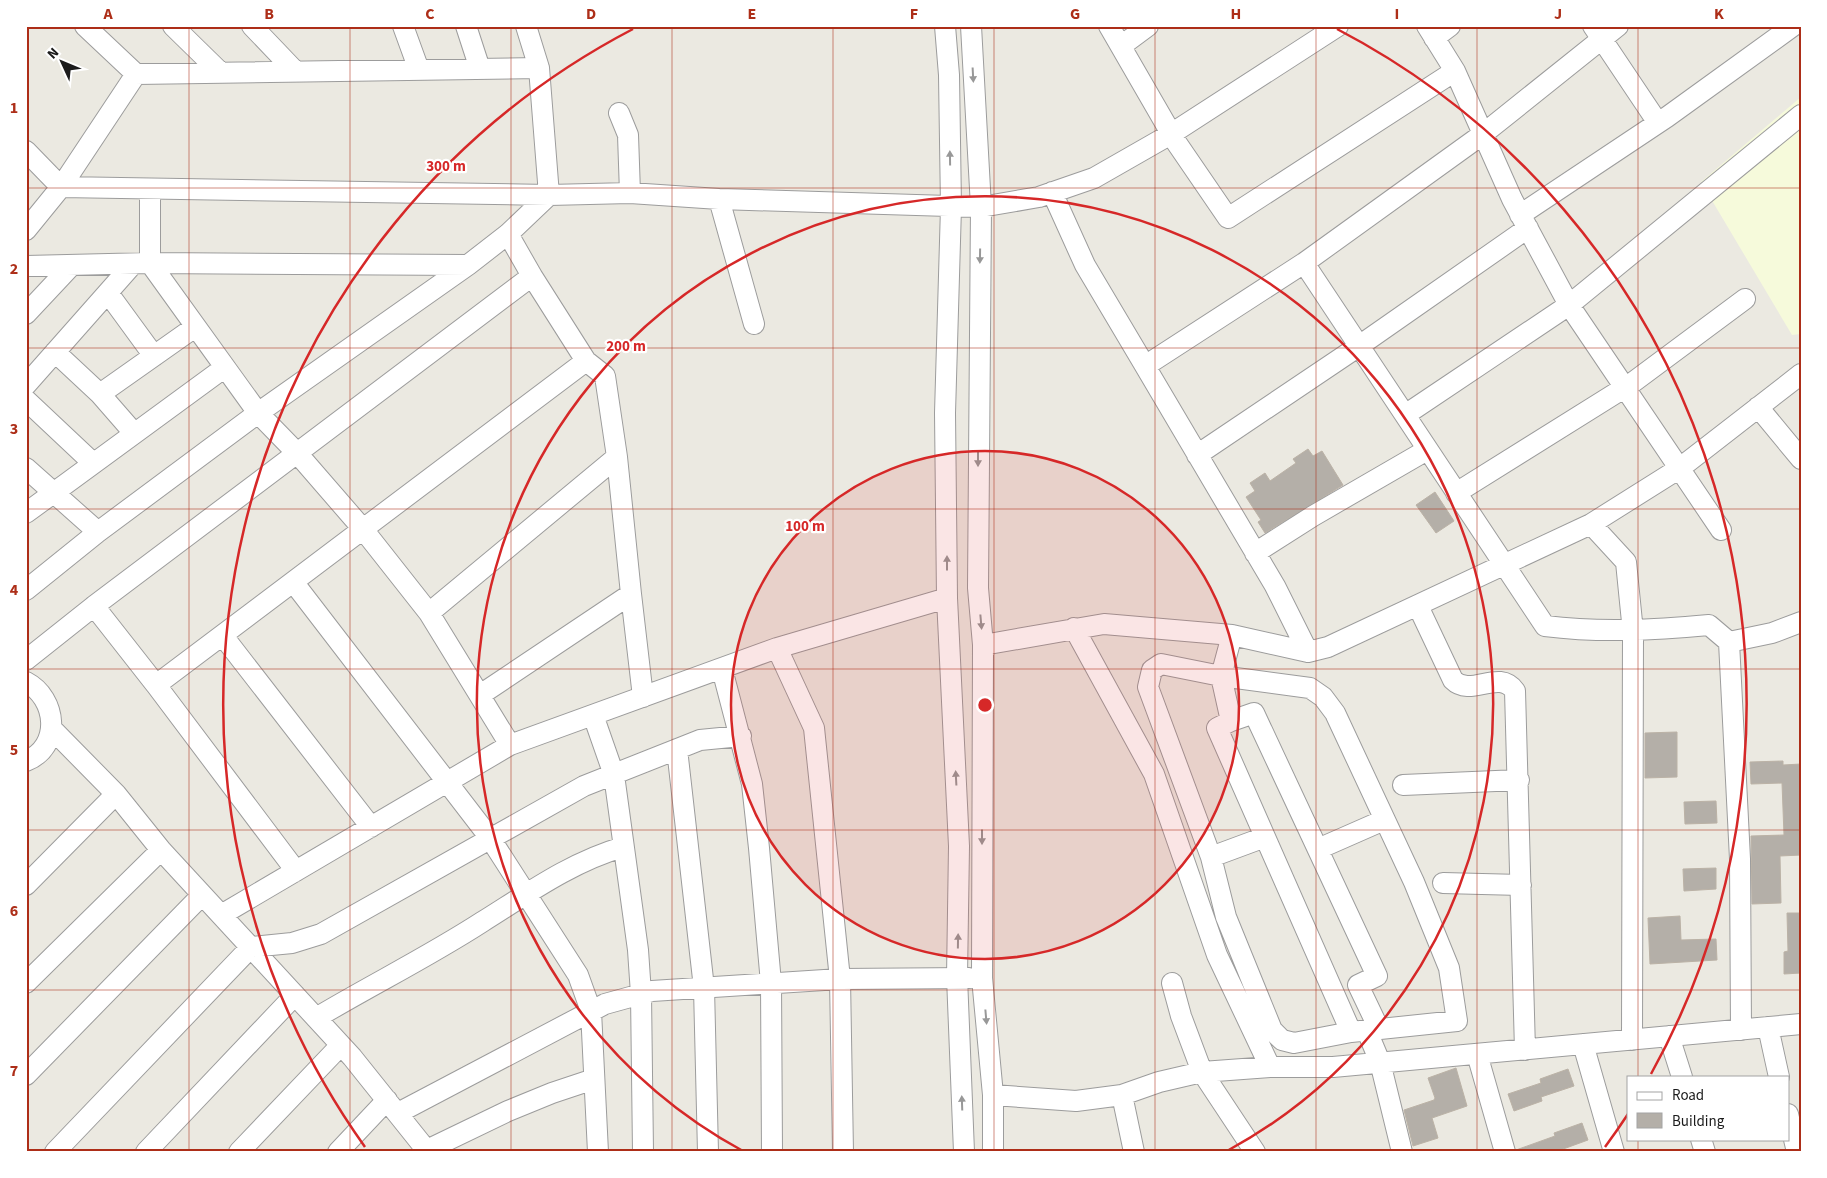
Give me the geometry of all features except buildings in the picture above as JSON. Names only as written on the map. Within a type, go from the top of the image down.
[{"type":"street","points":[[85,26],[136,74],[539,68]]},
{"type":"street","points":[[173,26],[220,72]]},
{"type":"street","points":[[252,26],[295,71]]},
{"type":"street","points":[[403,26],[419,70]]},
{"type":"street","points":[[466,26],[480,69]]},
{"type":"street","points":[[526,26],[539,68],[549,195]]},
{"type":"street","points":[[946,26],[949,75],[951,207],[945,413],[947,598],[959,846],[957,977],[964,1152]]},
{"type":"street","points":[[971,26],[981,208],[978,588],[983,645],[982,978],[993,1095],[993,1152]]},
{"type":"street","points":[[1109,26],[1171,134],[1228,218],[1455,71]]},
{"type":"street","points":[[1121,46],[1148,26]]},
{"type":"street","points":[[26,150],[61,187],[549,195],[630,193],[719,200],[981,208],[1052,192],[1094,178],[1171,134],[1338,26]]},
{"type":"street","points":[[1145,366],[1304,263],[1483,134],[1597,33],[1618,26]]},
{"type":"street","points":[[1197,455],[1359,346],[1658,123],[1793,26]]},
{"type":"street","points":[[1437,30],[1524,222],[1569,305],[1722,530]]},
{"type":"street","points":[[1597,33],[1658,123]]},
{"type":"street","points":[[26,230],[61,187],[136,74]]},
{"type":"street","points":[[619,113],[628,135],[630,193]]},
{"type":"street","points":[[1405,416],[1569,305],[1801,115]]},
{"type":"street","points":[[26,385],[108,293],[142,264],[150,189]]},
{"type":"street","points":[[1052,192],[1085,265],[1256,553],[1308,652]]},
{"type":"street","points":[[26,590],[98,532],[258,413],[468,265],[508,234],[549,195]]},
{"type":"street","points":[[719,200],[754,324]]},
{"type":"street","points":[[508,234],[532,276],[586,361],[605,376],[617,457],[643,697]]},
{"type":"street","points":[[1304,263],[1545,626],[1581,631],[1633,632],[1709,625],[1730,642],[1740,859],[1741,1030]]},
{"type":"street","points":[[142,264],[195,327],[258,413],[297,453],[362,528],[429,613],[510,745]]},
{"type":"street","points":[[26,266],[142,264],[468,265]]},
{"type":"street","points":[[26,314],[71,266]]},
{"type":"street","points":[[26,660],[94,606],[532,276]]},
{"type":"street","points":[[108,293],[154,356]]},
{"type":"street","points":[[1456,493],[1625,388],[1745,298]]},
{"type":"street","points":[[100,394],[195,327]]},
{"type":"street","points":[[55,352],[100,394],[134,433]]},
{"type":"street","points":[[156,685],[294,583],[362,528],[586,361]]},
{"type":"street","points":[[26,513],[224,368]]},
{"type":"street","points":[[983,645],[1104,624],[1232,635],[1308,652],[1328,647],[1591,524],[1680,468],[1801,374]]},
{"type":"street","points":[[26,400],[94,462]]},
{"type":"street","points":[[1758,407],[1801,459]]},
{"type":"street","points":[[1256,553],[1313,516],[1427,450]]},
{"type":"street","points":[[429,613],[617,457]]},
{"type":"street","points":[[26,468],[98,532]]},
{"type":"street","points":[[1591,524],[1626,562],[1633,632],[1632,1040]]},
{"type":"street","points":[[294,583],[490,838],[578,975],[591,1011],[598,1152]]},
{"type":"street","points":[[480,695],[631,594]]},
{"type":"street","points":[[221,915],[510,745],[777,648],[947,598]]},
{"type":"street","points":[[94,606],[296,871]]},
{"type":"street","points":[[1418,606],[1453,680],[1459,686],[1468,687],[1503,680],[1509,683],[1515,691],[1519,780],[1525,1050]]},
{"type":"street","points":[[1730,642],[1772,633],[1801,622]]},
{"type":"street","points":[[1074,628],[1154,774],[1217,955],[1270,1067]]},
{"type":"street","points":[[1231,721],[1221,676],[1232,635]]},
{"type":"street","points":[[223,636],[370,827]]},
{"type":"street","points":[[777,648],[814,728],[840,979],[843,1152]]},
{"type":"street","points":[[1161,664],[1221,676],[1310,688],[1323,697],[1335,713],[1414,882],[1449,968],[1456,1021],[1366,1031],[1294,1043],[1282,1040],[1272,1030],[1226,917],[1211,857],[1148,687],[1152,670],[1161,664]]},
{"type":"street","points":[[722,669],[752,784],[771,983],[772,1152]]},
{"type":"street","points":[[26,682],[44,696],[50,710],[52,729],[41,750],[26,761]]},
{"type":"street","points":[[1334,994],[1378,976],[1254,713],[1217,728],[1334,994],[1366,1031]]},
{"type":"street","points":[[594,715],[614,775],[630,886],[641,994],[643,1152]]},
{"type":"street","points":[[52,729],[116,794],[161,850],[341,1044],[425,1151],[552,1093],[594,1079]]},
{"type":"street","points":[[55,1152],[251,947],[292,943],[321,934],[584,786],[700,740],[741,736]]},
{"type":"street","points":[[677,749],[704,988],[708,1152]]},
{"type":"street","points":[[1403,785],[1519,780]]},
{"type":"street","points":[[26,885],[116,794]]},
{"type":"street","points":[[1318,849],[1384,820]]},
{"type":"street","points":[[1211,857],[1266,837]]},
{"type":"street","points":[[316,1018],[482,922],[525,893],[597,855],[623,847]]},
{"type":"street","points":[[26,983],[161,850]]},
{"type":"street","points":[[1443,883],[1521,885]]},
{"type":"street","points":[[26,1075],[202,895]]},
{"type":"street","points":[[338,1152],[392,1107],[605,1004],[641,994],[840,979],[982,978]]},
{"type":"street","points":[[1172,983],[1181,1016],[1202,1072],[1255,1152]]},
{"type":"street","points":[[1358,985],[1366,1031],[1380,1062],[1402,1152]]},
{"type":"street","points":[[146,1152],[295,995]]},
{"type":"street","points":[[993,1095],[1076,1101],[1122,1095],[1159,1082],[1202,1072],[1270,1067],[1333,1066],[1801,1024]]},
{"type":"street","points":[[1768,1027],[1780,1076]]},
{"type":"street","points":[[1669,1036],[1682,1076]]},
{"type":"street","points":[[239,1152],[341,1044]]},
{"type":"street","points":[[1583,1044],[1614,1152]]},
{"type":"street","points":[[1477,1054],[1504,1152]]},
{"type":"street","points":[[1122,1095],[1134,1152]]},
{"type":"street","points":[[1790,1122],[1797,1152]]},
{"type":"street","points":[[1701,1140],[1705,1152]]},
{"type":"shaded area","points":[[1801,97],[1801,334],[1792,335],[1701,182]]}]
